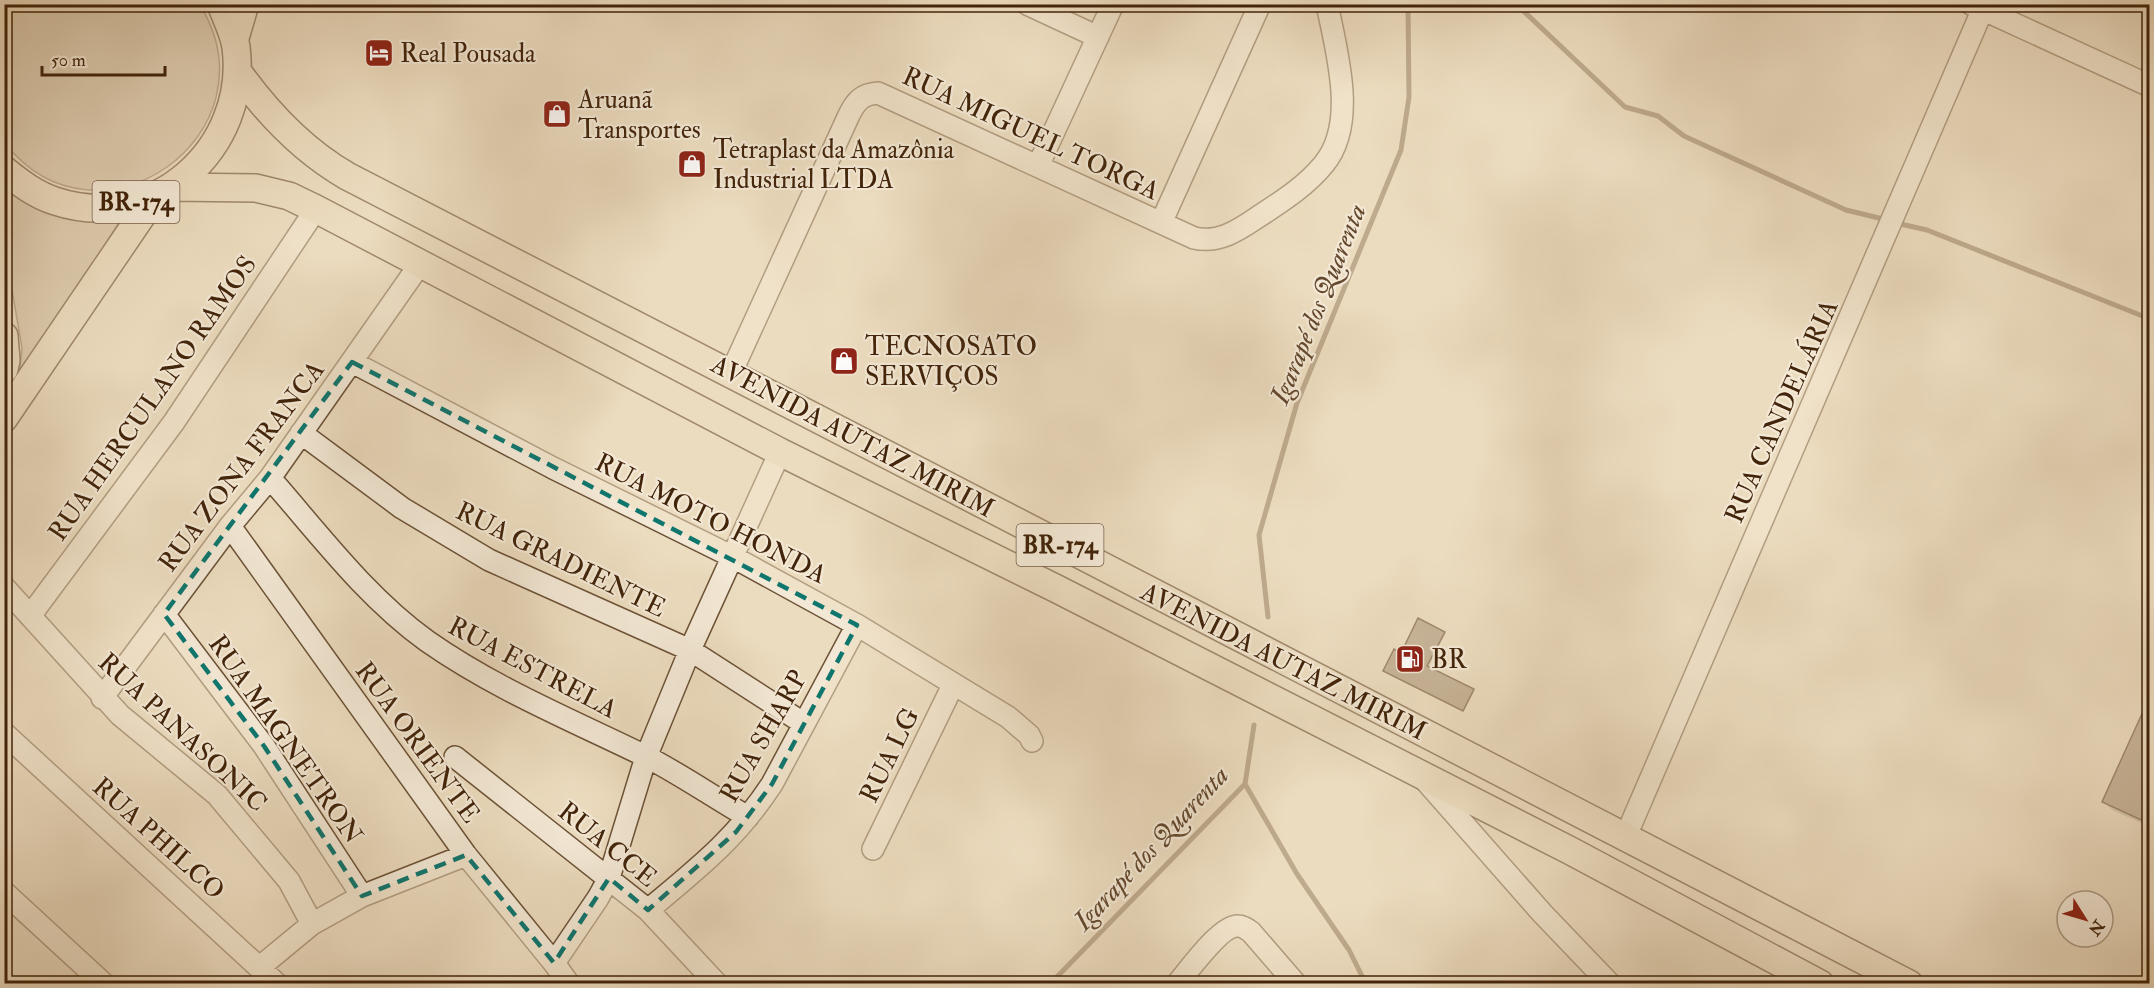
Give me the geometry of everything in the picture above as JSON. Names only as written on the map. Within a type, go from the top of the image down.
[{"type":"main road","name":"BR-174","points":[[4,170],[24,186],[55,201],[88,208],[122,206],[163,191],[199,165],[219,138],[232,106],[238,72],[235,38],[221,4]]},
{"type":"main road","points":[[235,38],[245,4]]},
{"type":"main road","name":"AVENIDA AUTAZ MIRIM","points":[[238,72],[260,103],[285,129],[304,148],[328,165],[1909,984]]},
{"type":"main road","name":"AVENIDA AUTAZ MIRIM","points":[[163,191],[256,188],[289,196],[780,452],[1057,589],[1569,849],[1820,984]]},
{"type":"main road","points":[[4,418],[163,191]]},
{"type":"main road","points":[[4,336],[6,360],[4,369]]},
{"type":"main road","points":[[1057,589],[1076,553]]},
{"type":"street","points":[[1027,4],[1098,37]]},
{"type":"street","points":[[1038,166],[1113,4]]},
{"type":"street","points":[[1161,223],[1260,4]]},
{"type":"street","name":"RUA MIGUEL TORGA","points":[[731,373],[853,107],[860,98],[878,93],[1194,238],[1206,241],[1232,234],[1285,199],[1309,180],[1326,162],[1335,145],[1341,125],[1341,70],[1327,4]]},
{"type":"street","points":[[1979,6],[2150,86]]},
{"type":"street","name":"RUA CANDELÁRIA","points":[[1625,838],[1909,184],[1979,6]]},
{"type":"street","name":"RUA HERCULANO RAMOS","points":[[30,615],[174,422],[316,209]]},
{"type":"street","name":"RUA ZONA FRANCA","points":[[102,698],[230,526],[270,478],[420,264]]},
{"type":"street","name":"RUA MOTO HONDA","points":[[352,362],[553,468],[733,557],[857,625],[1008,717],[1029,735],[1032,741]]},
{"type":"street","name":"RUA GRADIENTE","points":[[301,433],[402,508],[489,560],[690,650],[803,723]]},
{"type":"street","points":[[554,963],[609,878],[646,757],[690,650],[780,452]]},
{"type":"street","name":"RUA ESTRELA","points":[[270,478],[356,576],[394,614],[426,640],[486,679],[646,757],[748,817]]},
{"type":"street","name":"RUA ORIENTE","points":[[230,526],[466,855],[569,984]]},
{"type":"street","name":"RUA PANASONIC","points":[[4,587],[102,698],[217,795],[290,880],[312,924]]},
{"type":"street","name":"RUA MAGNETRON","points":[[164,614],[264,746],[362,896]]},
{"type":"street","name":"RUA SHARP","points":[[648,910],[717,852],[748,817],[772,784],[857,625]]},
{"type":"street","name":"RUA LG","points":[[873,849],[953,685]]},
{"type":"street","name":"RUA PHILCO","points":[[4,734],[277,984]]},
{"type":"street","name":"RUA CCE","points":[[455,757],[648,910],[717,984]]},
{"type":"street","points":[[1420,775],[1542,913],[1610,984]]},
{"type":"street","points":[[260,967],[312,924],[362,896],[466,855]]},
{"type":"street","points":[[4,892],[104,984]]},
{"type":"street","points":[[1177,984],[1220,935],[1228,928],[1237,926],[1242,926],[1251,932],[1296,984]]},
{"type":"highlighted area","points":[[352,362],[857,625],[772,784],[736,832],[648,910],[609,878],[554,963],[466,855],[362,896],[264,746],[164,614]]},
{"type":"shaded area","points":[[5,4],[200,5],[218,53],[216,98],[198,137],[167,167],[128,186],[86,190],[43,177],[5,143]]},
{"type":"shaded area","points":[[4,188],[31,206],[59,216],[73,219],[120,221],[19,380],[22,348],[5,249]]},
{"type":"building","name":"BR","points":[[1418,618],[1445,632],[1427,666],[1474,689],[1463,711],[1383,671],[1394,649],[1401,653]]},
{"type":"building","points":[[2150,696],[2150,824],[2102,802]]},
{"type":"waterway","name":"Igarapé dos Quarenta","points":[[1268,617],[1259,535],[1297,403],[1401,150],[1409,97],[1408,4]]},
{"type":"waterway","points":[[1516,4],[1625,107],[1658,116],[1684,136],[1846,210],[1887,220]]},
{"type":"waterway","points":[[1896,223],[1927,230],[2150,319]]},
{"type":"waterway","name":"Igarapé dos Quarenta","points":[[1050,984],[1245,784],[1254,725]]},
{"type":"waterway","points":[[1245,784],[1297,874],[1349,950],[1366,984]]},
{"type":"place","name":"Real Pousada","points":[[379,53]]},
{"type":"place","name":"Aruanã Transportes","points":[[557,114]]},
{"type":"place","name":"Tetraplast da Amazônia Industrial LTDA","points":[[692,164]]},
{"type":"place","name":"TECNOSATO SERVIÇOS","points":[[844,361]]},
{"type":"place","name":"BR","points":[[1410,659]]}]
